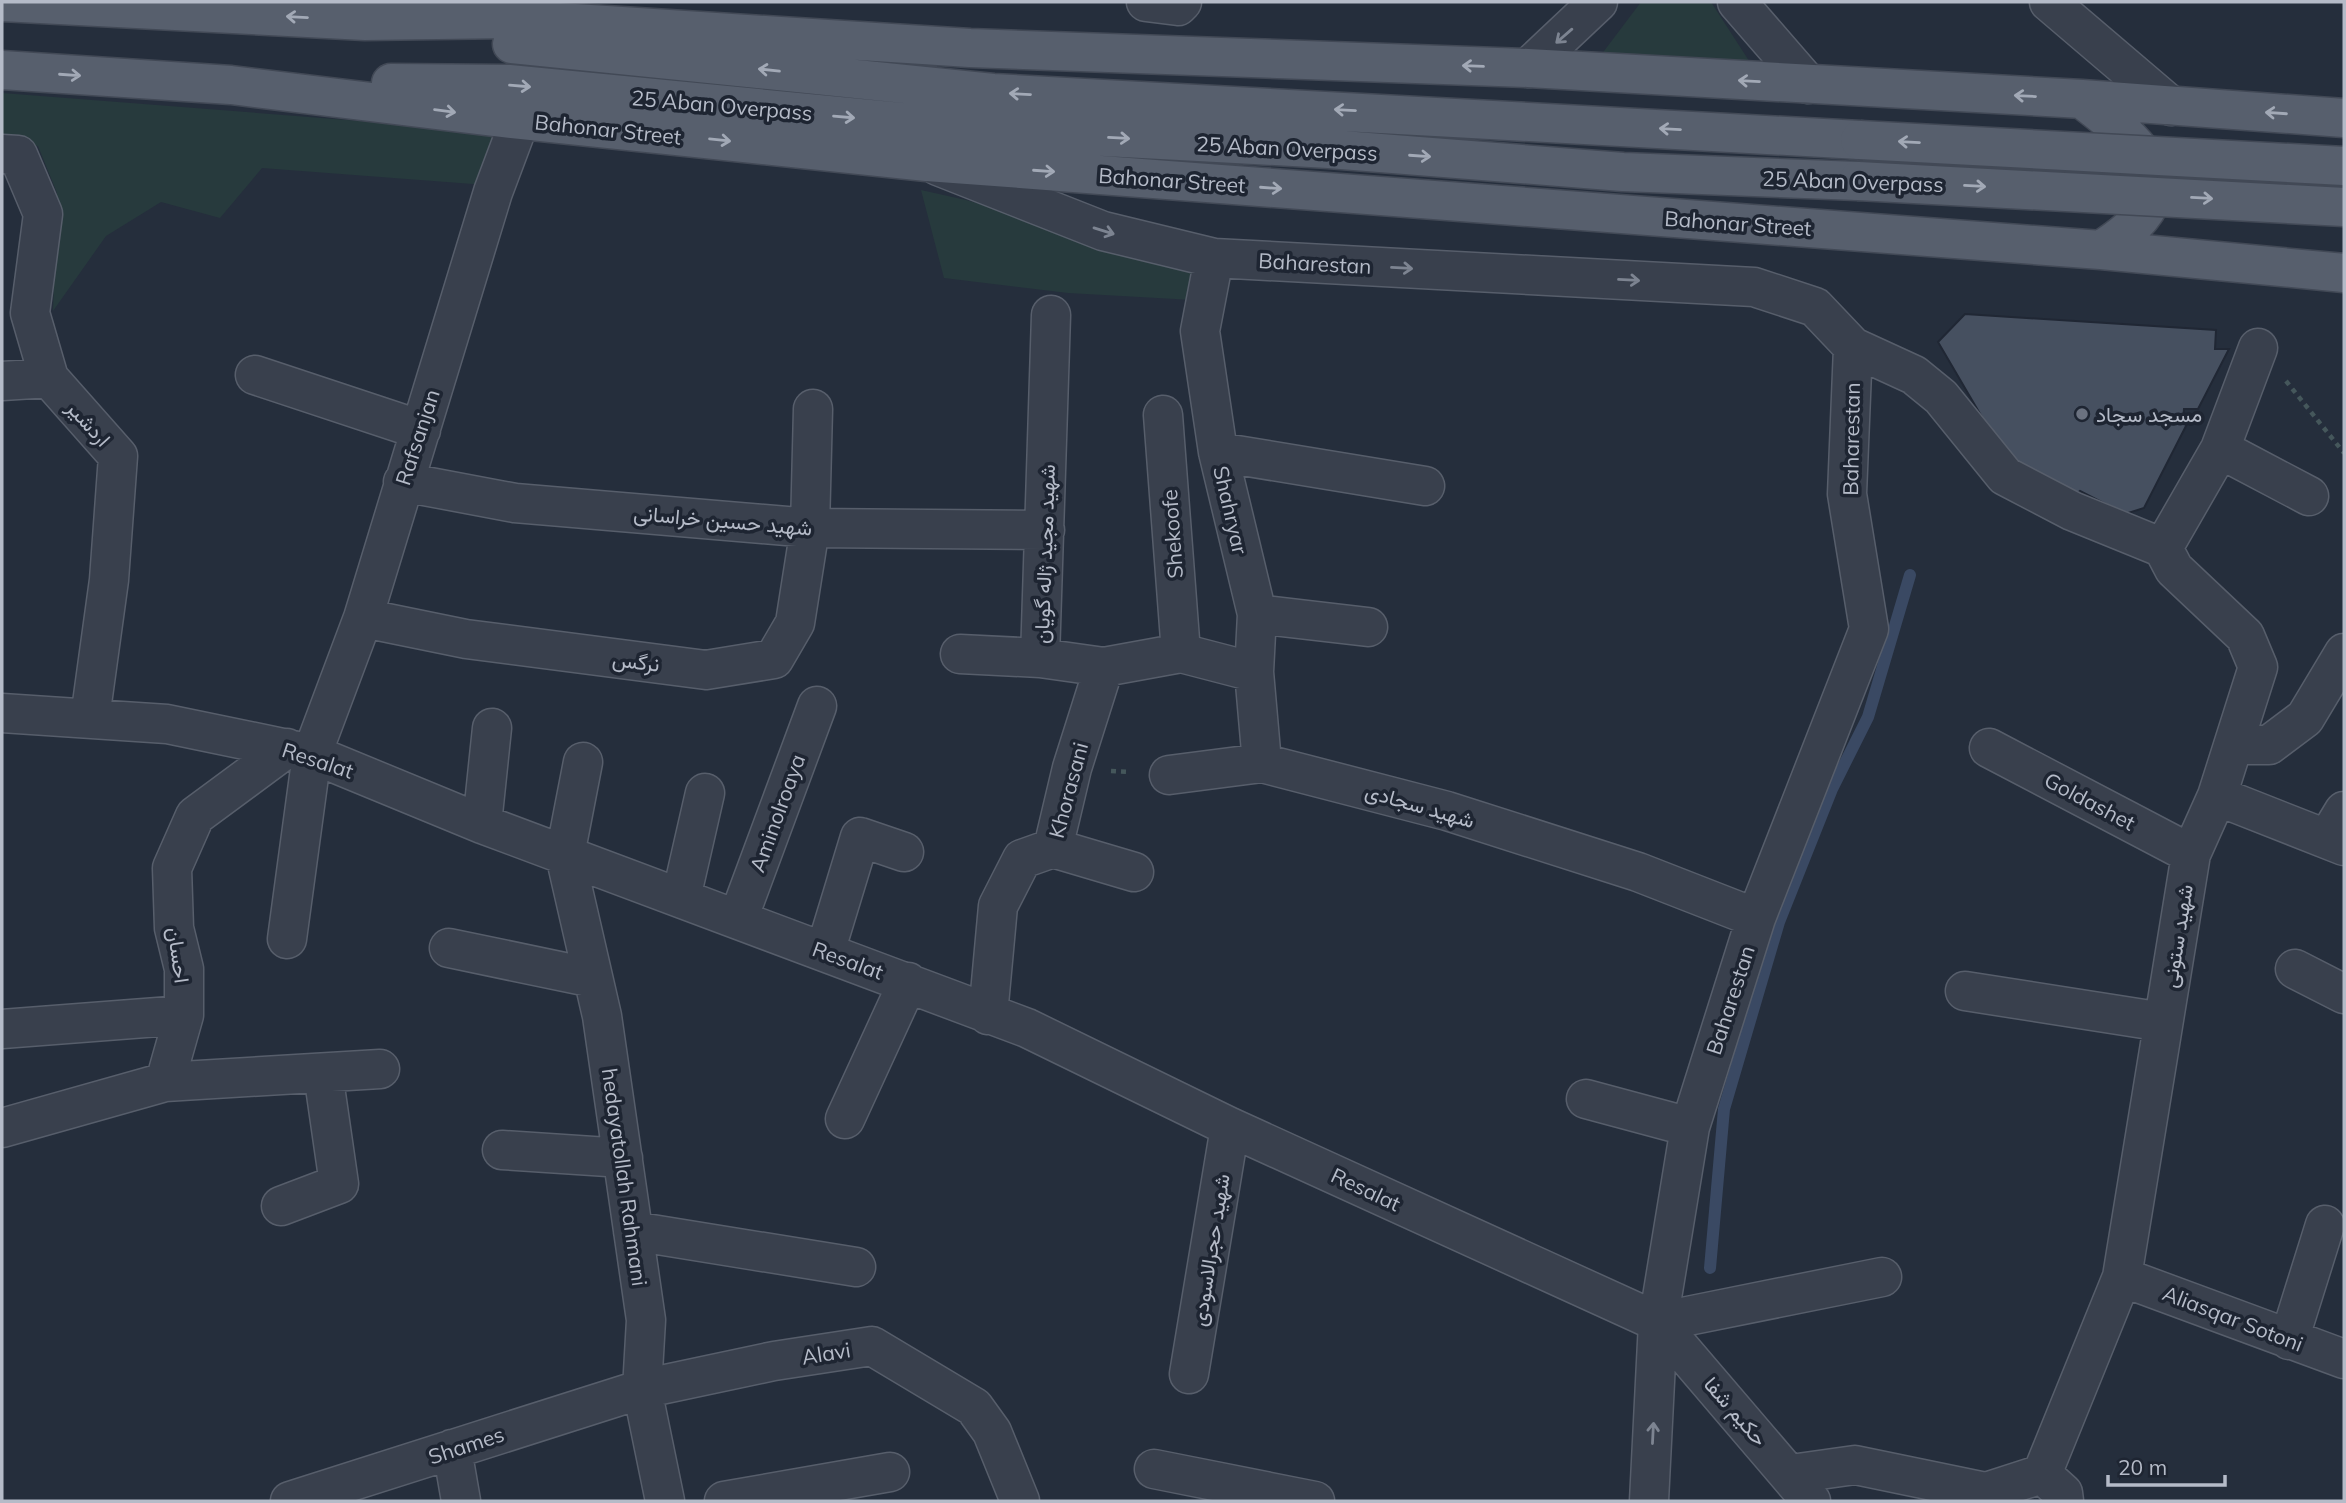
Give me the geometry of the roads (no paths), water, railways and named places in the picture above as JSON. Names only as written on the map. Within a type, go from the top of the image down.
[{"type":"main road","points":[[2,2],[365,21],[511,10],[984,49],[1528,68],[2082,99],[2343,118]]},
{"type":"main road","name":"25 Aban Overpass","points":[[365,21],[509,43],[993,93],[2344,166]]},
{"type":"main road","name":"Bahonar Street","points":[[2,70],[231,85],[520,120],[927,162],[2101,250],[2344,272]]},
{"type":"main road","name":"25 Aban Overpass","points":[[231,85],[509,84],[995,131],[1329,149],[1623,172],[2050,190],[2344,207]]},
{"type":"main road","points":[[2082,99],[2138,144],[2151,168],[2153,183],[2151,201],[2138,224],[2101,250]]},
{"type":"main road","points":[[2279,268],[2344,295]]},
{"type":"street","points":[[1528,68],[1598,2]]},
{"type":"street","points":[[1737,2],[1808,84]]},
{"type":"street","points":[[2049,2],[2171,106]]},
{"type":"street","name":"Rafsanjan","points":[[287,939],[300,751],[363,618],[493,192],[520,120]]},
{"type":"street","name":"اردشیر","points":[[2,154],[18,155],[43,214],[30,313],[49,378],[118,456],[108,580],[90,718]]},
{"type":"street","name":"Baharestan","points":[[927,162],[1103,231],[1214,258],[1754,287],[1815,307],[1853,347],[1847,494],[1868,629],[1756,918],[1690,1127],[1658,1322],[1649,1501]]},
{"type":"street","name":"Shahryar","points":[[1214,258],[1200,331],[1217,452],[1256,614],[1254,671],[1262,762]]},
{"type":"street","name":"شهید مجید ژاله گویان","points":[[1051,315],[1040,659],[1104,667],[1181,653],[1254,671]]},
{"type":"street","points":[[1853,347],[1914,375],[1941,397],[2006,477],[2072,511],[2163,548],[2220,449],[2258,348]]},
{"type":"street","points":[[255,375],[421,430]]},
{"type":"street","points":[[2,381],[49,378]]},
{"type":"street","points":[[810,528],[813,410]]},
{"type":"street","name":"Shekoofe","points":[[1163,415],[1181,653]]},
{"type":"street","points":[[2220,449],[2309,496]]},
{"type":"street","points":[[1217,452],[1425,486]]},
{"type":"street","name":"شهید حسین خراسانی","points":[[403,482],[515,503],[810,528],[1045,530]]},
{"type":"street","name":"نرگس","points":[[363,618],[466,639],[706,670],[774,659],[795,623],[810,528]]},
{"type":"street","name":"شهید ستونی","points":[[1801,1488],[1855,1465],[1986,1492],[2053,1488],[2122,1277],[2191,854],[2217,796],[2258,667],[2245,636],[2174,569],[2163,548]]},
{"type":"street","points":[[1256,614],[1368,627]]},
{"type":"street","points":[[2234,745],[2269,745],[2305,718],[2344,653]]},
{"type":"street","points":[[960,654],[1040,659]]},
{"type":"street","name":"Khorasani","points":[[988,1015],[998,906],[1022,859],[1053,848],[1072,768],[1104,667]]},
{"type":"street","name":"Aminolroaya","points":[[738,919],[817,706]]},
{"type":"street","name":"Resalat","points":[[2,713],[167,723],[300,751],[482,824],[1027,1028],[1230,1127],[1658,1322]]},
{"type":"street","points":[[482,824],[492,728]]},
{"type":"street","name":"Goldashet","points":[[1990,748],[2191,854]]},
{"type":"street","name":"احسان","points":[[165,1082],[184,1015],[184,969],[174,928],[172,868],[195,817],[300,751]]},
{"type":"street","points":[[565,855],[583,762]]},
{"type":"street","name":"شهید سجادی","points":[[1169,775],[1262,762],[1447,811],[1638,872],[1756,918]]},
{"type":"street","points":[[681,898],[705,793]]},
{"type":"street","points":[[2217,796],[2339,832]]},
{"type":"street","points":[[825,952],[860,837],[904,852]]},
{"type":"street","points":[[1053,848],[1135,872]]},
{"type":"street","name":"hedayatollah Rahmani","points":[[565,855],[602,1016],[646,1320],[642,1389],[664,1501]]},
{"type":"street","points":[[449,948],[593,978]]},
{"type":"street","points":[[2295,969],[2344,994]]},
{"type":"street","points":[[845,1119],[908,982]]},
{"type":"street","points":[[1965,991],[2163,1022]]},
{"type":"street","points":[[2,1030],[184,1015]]},
{"type":"street","points":[[2,1128],[165,1082],[380,1069]]},
{"type":"street","points":[[281,1206],[340,1184],[324,1073]]},
{"type":"street","points":[[1586,1099],[1690,1127]]},
{"type":"street","name":"شهید حجرالاسودی","points":[[1189,1374],[1230,1127]]},
{"type":"street","points":[[502,1150],[623,1158]]},
{"type":"street","points":[[2289,1340],[2325,1225]]},
{"type":"street","points":[[633,1231],[856,1267]]},
{"type":"street","name":"Aliasqar Sotoni","points":[[2122,1277],[2344,1359]]},
{"type":"street","points":[[1658,1322],[1882,1278]]},
{"type":"street","name":"حکیم شفا","points":[[1658,1322],[1801,1488]]},
{"type":"street","name":"Alavi","points":[[642,1389],[774,1361],[872,1346],[975,1407],[992,1432],[1020,1501]]},
{"type":"street","name":"Shames","points":[[290,1501],[642,1389]]},
{"type":"street","points":[[452,1449],[461,1501]]},
{"type":"street","points":[[1154,1469],[1315,1501]]},
{"type":"street","points":[[724,1501],[890,1472]]},
{"type":"waterway","points":[[1710,1268],[1724,1109],[1779,922],[1832,789],[1868,717],[1910,575]]},
{"type":"place","name":"مسجد سجاد","points":[[2082,414]]}]
